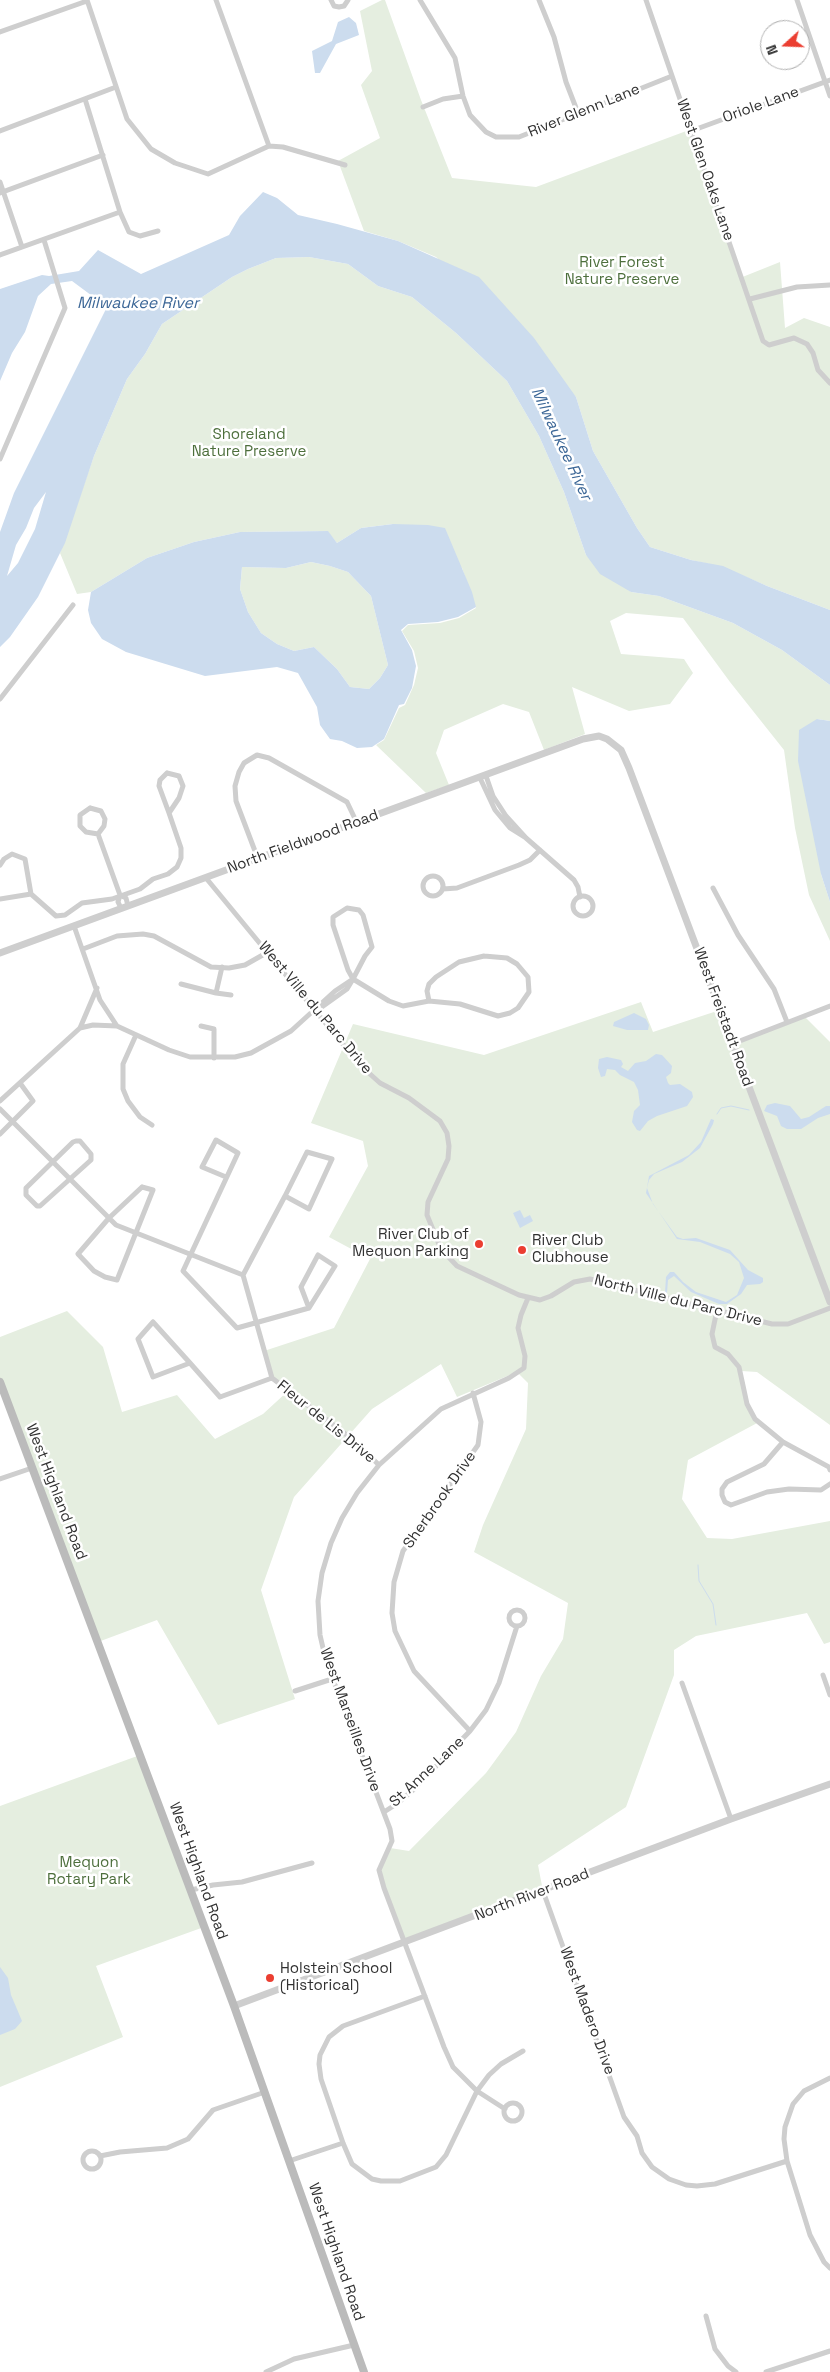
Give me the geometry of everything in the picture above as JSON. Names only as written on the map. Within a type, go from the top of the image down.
[{"type":"main road","name":"West Highland Road","points":[[0,1382],[234,2006],[364,2372]]},
{"type":"street","points":[[0,32],[87,0],[127,119],[141,140],[151,149],[175,163],[208,174],[269,146],[284,147],[345,164]]},
{"type":"street","points":[[216,0],[269,146]]},
{"type":"street","points":[[331,0],[334,6],[339,7],[344,6],[348,0]]},
{"type":"street","points":[[420,0],[455,58],[463,96],[423,107]]},
{"type":"street","points":[[539,0],[554,37],[566,82],[578,112]]},
{"type":"street","name":"West Glen Oaks Lane","points":[[646,0],[763,341],[769,345],[794,338],[808,344],[818,370],[830,382]]},
{"type":"street","points":[[796,0],[828,81],[830,96]]},
{"type":"street","name":"River Glenn Lane","points":[[463,96],[470,115],[477,124],[496,137],[519,137],[672,76]]},
{"type":"street","name":"Oriole Lane","points":[[691,131],[828,81]]},
{"type":"street","points":[[0,131],[116,87]]},
{"type":"street","points":[[85,98],[120,212],[129,232],[140,236],[158,231]]},
{"type":"street","points":[[2,192],[103,155]]},
{"type":"street","points":[[0,182],[22,247]]},
{"type":"street","points":[[0,255],[120,212]]},
{"type":"street","points":[[0,459],[65,308],[56,272],[44,240]]},
{"type":"street","points":[[750,299],[797,287],[830,285]]},
{"type":"street","points":[[0,699],[73,605]]},
{"type":"street","name":"North Fieldwood Road","points":[[0,953],[583,740],[599,736],[607,739]]},
{"type":"street","name":"West Freistadt Road","points":[[607,739],[621,750],[629,768],[830,1302]]},
{"type":"street","points":[[258,859],[236,801],[235,786],[244,763],[257,755],[269,758],[347,802],[357,823]]},
{"type":"street","points":[[0,865],[4,859],[12,854],[24,859],[30,894],[56,916],[65,915],[82,903],[104,901],[140,889],[153,879],[168,874],[177,867],[181,858],[181,848],[168,813],[159,786],[160,780],[167,773],[179,776],[182,786],[178,798],[168,813]]},
{"type":"street","points":[[483,777],[491,797],[504,818],[518,835],[526,838],[574,880],[580,896]]},
{"type":"street","points":[[97,808],[104,814],[105,823],[98,834],[86,832],[80,826],[80,815],[87,809],[97,808]]},
{"type":"street","points":[[98,834],[120,895],[118,902],[121,908]]},
{"type":"street","points":[[443,889],[443,882],[436,876],[429,877],[423,885],[425,891],[433,896],[439,894],[443,889],[457,888],[519,865],[540,850]]},
{"type":"street","name":"West Ville du Parc Drive","points":[[206,878],[316,1009],[360,1065],[380,1083],[409,1098],[440,1121],[447,1133],[450,1146],[448,1159],[428,1202],[427,1215],[435,1237],[448,1258],[459,1268],[528,1298]]},
{"type":"street","points":[[713,888],[738,935],[774,989],[787,1022]]},
{"type":"street","points":[[0,899],[30,894]]},
{"type":"street","points":[[120,895],[126,898],[128,906]]},
{"type":"street","points":[[80,1028],[94,1024],[118,1026],[169,1050],[190,1056],[214,1058],[251,1054],[291,1032],[335,991],[353,978],[372,947],[363,915],[359,910],[347,908],[333,917],[333,925],[348,970],[353,978],[389,1001],[403,1006],[429,1001],[460,1004],[498,1016],[510,1013],[518,1008],[525,1000],[530,985],[528,977],[522,969],[507,958],[484,956],[471,958],[459,962],[436,976],[428,984],[429,1001]]},
{"type":"street","points":[[74,926],[100,1000],[118,1026]]},
{"type":"street","points":[[83,950],[117,936],[143,934],[154,936],[211,967],[245,965],[268,952]]},
{"type":"street","points":[[216,993],[222,967]]},
{"type":"street","points":[[181,984],[231,995]]},
{"type":"street","points":[[0,1101],[80,1028],[97,988]]},
{"type":"street","points":[[732,1044],[830,1006]]},
{"type":"street","points":[[200,1026],[214,1029],[214,1058]]},
{"type":"street","points":[[136,1035],[123,1064],[123,1089],[128,1101],[140,1117],[152,1125]]},
{"type":"street","points":[[0,1134],[33,1101],[20,1083]]},
{"type":"street","points":[[0,1109],[70,1180],[123,1230],[243,1275]]},
{"type":"street","points":[[226,1177],[202,1167],[216,1140],[238,1153],[183,1272],[237,1328],[309,1308],[335,1266],[318,1255],[301,1288],[309,1308]]},
{"type":"street","points":[[80,1141],[92,1157],[70,1180],[40,1206],[26,1195],[26,1188],[52,1162],[73,1142],[80,1141]]},
{"type":"street","points":[[190,1363],[153,1377],[138,1339],[153,1322],[190,1363],[220,1397],[272,1378],[243,1275],[307,1152],[332,1159],[309,1209],[285,1196]]},
{"type":"street","points":[[142,1187],[153,1190],[117,1280],[94,1271],[78,1254],[109,1218],[142,1187]]},
{"type":"street","name":"North Ville du Parc Drive","points":[[528,1298],[546,1298],[574,1282],[590,1279],[782,1325],[830,1308]]},
{"type":"street","name":"West Marseilles Drive","points":[[505,2109],[477,2091],[453,2067],[380,1876],[381,1864],[392,1841],[390,1829],[332,1679],[320,1635],[318,1602],[322,1573],[331,1543],[342,1518],[356,1493],[379,1465],[441,1409],[509,1378],[524,1368],[525,1356],[518,1328],[528,1298]]},
{"type":"street","points":[[717,1310],[712,1334],[715,1347],[728,1354],[739,1368],[747,1404],[755,1419],[783,1442],[829,1467],[830,1470]]},
{"type":"street","name":"Fleur de Lis Drive","points":[[272,1378],[352,1438],[379,1465]]},
{"type":"street","name":"Sherbrook Drive","points":[[470,1731],[414,1671],[395,1631],[392,1613],[394,1582],[404,1551],[478,1445],[481,1422],[473,1393]]},
{"type":"street","points":[[783,1442],[764,1464],[727,1482],[722,1488],[725,1502],[731,1505],[739,1504],[766,1492],[789,1489],[821,1490],[830,1484]]},
{"type":"street","points":[[0,1479],[32,1468]]},
{"type":"street","name":"St Anne Lane","points":[[384,1812],[413,1790],[470,1731],[486,1710],[496,1690],[518,1626]]},
{"type":"street","points":[[822,1675],[830,1695]]},
{"type":"street","points":[[296,1691],[332,1679]]},
{"type":"street","points":[[682,1683],[731,1819]]},
{"type":"street","name":"North River Road","points":[[234,2006],[731,1819],[830,1784]]},
{"type":"street","points":[[191,1890],[214,1884],[242,1882],[312,1863]]},
{"type":"street","name":"West Madero Drive","points":[[543,1891],[624,2117],[634,2131],[642,2153],[652,2167],[669,2179],[686,2185],[697,2186],[715,2184],[787,2161]]},
{"type":"street","points":[[425,1996],[343,2026],[330,2037],[324,2046],[319,2064],[320,2079],[343,2143],[352,2164],[372,2179],[392,2182],[418,2175],[436,2167],[446,2155],[477,2091],[495,2069],[524,2051]]},
{"type":"street","points":[[830,2078],[804,2091],[793,2104],[785,2127],[784,2139],[787,2161],[810,2235],[824,2262],[830,2268]]},
{"type":"street","points":[[100,2156],[120,2152],[167,2148],[188,2139],[213,2110],[265,2092]]},
{"type":"street","points":[[289,2161],[343,2143]]},
{"type":"street","points":[[706,2316],[715,2349],[724,2362],[736,2372]]},
{"type":"street","points":[[266,2372],[294,2359],[354,2345]]},
{"type":"street","points":[[766,2372],[830,2351]]},
{"type":"green space","name":"River Forest Nature Preserve","points":[[385,0],[421,100],[452,178],[536,187],[689,130],[740,278],[780,262],[785,328],[804,318],[830,327],[830,610],[723,567],[691,560],[650,547],[593,451],[576,397],[436,257],[398,241],[364,231],[338,161],[380,138],[361,85],[372,71],[360,11]]},
{"type":"green space","name":"Shoreland Nature Preserve","points":[[309,257],[348,264],[378,286],[412,297],[456,333],[507,381],[539,436],[564,492],[586,555],[631,592],[659,596],[733,623],[782,650],[830,685],[830,721],[817,719],[821,874],[830,902],[830,941],[809,895],[795,828],[784,750],[730,682],[683,618],[626,613],[610,621],[621,654],[684,659],[693,673],[670,704],[629,711],[572,687],[585,734],[544,750],[529,712],[503,704],[444,730],[436,753],[449,785],[426,793],[376,745],[384,740],[399,708],[405,705],[414,685],[418,668],[414,651],[402,631],[408,625],[440,623],[459,618],[476,608],[462,568],[393,524],[361,528],[337,543],[327,531],[240,532],[194,542],[147,558],[91,592],[77,594],[60,553],[94,456],[127,379],[145,354],[162,324],[232,277],[248,269],[276,258]]},
{"type":"green space","points":[[311,562],[348,572],[371,596],[388,665],[380,678],[369,689],[350,687],[337,669],[314,647],[294,651],[277,644],[261,633],[248,612],[240,589],[242,567],[286,568]]},
{"type":"green space","points":[[641,1002],[653,1032],[720,1010],[733,1043],[804,1016],[830,1042],[830,1425],[757,1372],[741,1371],[747,1404],[759,1422],[688,1460],[682,1499],[707,1538],[732,1539],[830,1521],[830,1642],[824,1644],[807,1613],[696,1636],[674,1650],[674,1675],[626,1807],[538,1865],[543,1891],[405,1943],[379,1870],[390,1848],[409,1851],[486,1773],[516,1732],[541,1676],[563,1639],[568,1603],[474,1552],[483,1525],[526,1429],[528,1383],[517,1372],[457,1397],[441,1364],[372,1409],[294,1497],[261,1590],[295,1699],[218,1725],[157,1620],[98,1642],[0,1382],[0,1337],[67,1311],[103,1347],[122,1412],[177,1395],[215,1439],[263,1414],[288,1391],[272,1378],[264,1351],[334,1328],[370,1259],[329,1237],[368,1166],[363,1141],[311,1123],[353,1024],[484,1055]]},
{"type":"green space","name":"Mequon Rotary Park","points":[[140,1755],[204,1927],[96,1966],[123,2037],[0,2087],[0,1806]]},
{"type":"water","points":[[349,17],[356,23],[359,35],[336,44],[320,73],[315,73],[312,51],[332,41],[338,22]]},
{"type":"water","name":"Milwaukee River","points":[[263,192],[277,198],[298,215],[398,241],[479,277],[534,338],[576,397],[593,451],[650,547],[691,560],[723,566],[767,586],[830,610],[830,685],[782,650],[733,623],[659,596],[631,592],[600,574],[586,555],[564,492],[539,436],[507,381],[456,333],[412,297],[378,286],[348,264],[309,257],[276,258],[248,269],[232,277],[162,324],[145,354],[127,379],[94,456],[65,543],[38,597],[10,637],[0,647],[0,532],[14,493],[107,307],[72,281],[51,284],[38,296],[25,332],[12,353],[0,381],[0,289],[42,275],[49,276],[79,271],[98,250],[141,274],[229,235],[240,216]],"holes":[[[46,492],[35,529],[18,563],[7,576],[16,545],[26,528],[34,508]]]},
{"type":"water","points":[[393,524],[428,525],[445,528],[472,592],[476,607],[458,617],[438,622],[408,624],[401,630],[412,650],[416,666],[412,688],[404,704],[399,705],[384,739],[372,747],[357,748],[342,741],[330,739],[320,725],[317,707],[298,673],[277,667],[205,676],[126,652],[102,639],[91,623],[88,610],[91,592],[147,558],[194,542],[240,532],[328,531],[337,543],[361,528]],"holes":[[[311,562],[348,572],[371,596],[388,665],[380,678],[369,689],[350,687],[337,669],[314,647],[294,651],[277,644],[261,633],[248,612],[240,589],[242,567],[286,568]]]},
{"type":"water","points":[[817,719],[830,721],[830,902],[821,874],[798,761],[799,730]]},
{"type":"water","points":[[634,1013],[646,1019],[649,1025],[648,1030],[627,1030],[613,1026],[614,1022]]},
{"type":"water","points":[[656,1054],[662,1055],[672,1066],[671,1073],[666,1077],[668,1083],[670,1085],[680,1084],[692,1092],[693,1097],[687,1106],[657,1116],[648,1121],[640,1131],[637,1130],[632,1122],[634,1111],[640,1105],[638,1090],[634,1082],[620,1075],[615,1070],[607,1069],[605,1076],[601,1077],[598,1068],[599,1059],[607,1057],[621,1060],[623,1064],[621,1067],[628,1071],[635,1063],[646,1061]]},
{"type":"water","points":[[775,1103],[790,1106],[801,1119],[809,1117],[826,1106],[830,1106],[830,1114],[818,1118],[801,1129],[787,1129],[781,1126],[777,1116],[764,1111],[767,1105]]},
{"type":"water","points":[[711,1119],[714,1120],[700,1148],[682,1162],[654,1174],[649,1180],[647,1188],[652,1203],[646,1193],[649,1176],[689,1155],[701,1142]]},
{"type":"water","points":[[520,1210],[524,1218],[530,1215],[533,1221],[520,1228],[513,1213]]},
{"type":"water","points":[[659,1212],[677,1237],[683,1239],[696,1238],[730,1250],[748,1270],[763,1278],[763,1282],[747,1285],[741,1294],[727,1304],[719,1304],[691,1292],[674,1276],[668,1280],[667,1293],[665,1293],[666,1277],[670,1272],[674,1272],[696,1292],[726,1302],[737,1295],[744,1278],[739,1262],[730,1254],[700,1242],[677,1239]]},
{"type":"water","points":[[0,1967],[8,1978],[11,1995],[22,2021],[15,2029],[0,2035]]},
{"type":"waterway","points":[[717,1114],[721,1108],[731,1106],[749,1110]]},
{"type":"waterway","points":[[698,1565],[699,1581],[713,1604],[716,1625]]},
{"type":"place","name":"River Club of Mequon Parking","points":[[479,1244]]},
{"type":"place","name":"River Club Clubhouse","points":[[522,1250]]},
{"type":"place","name":"Holstein School (Historical)","points":[[270,1978]]}]
